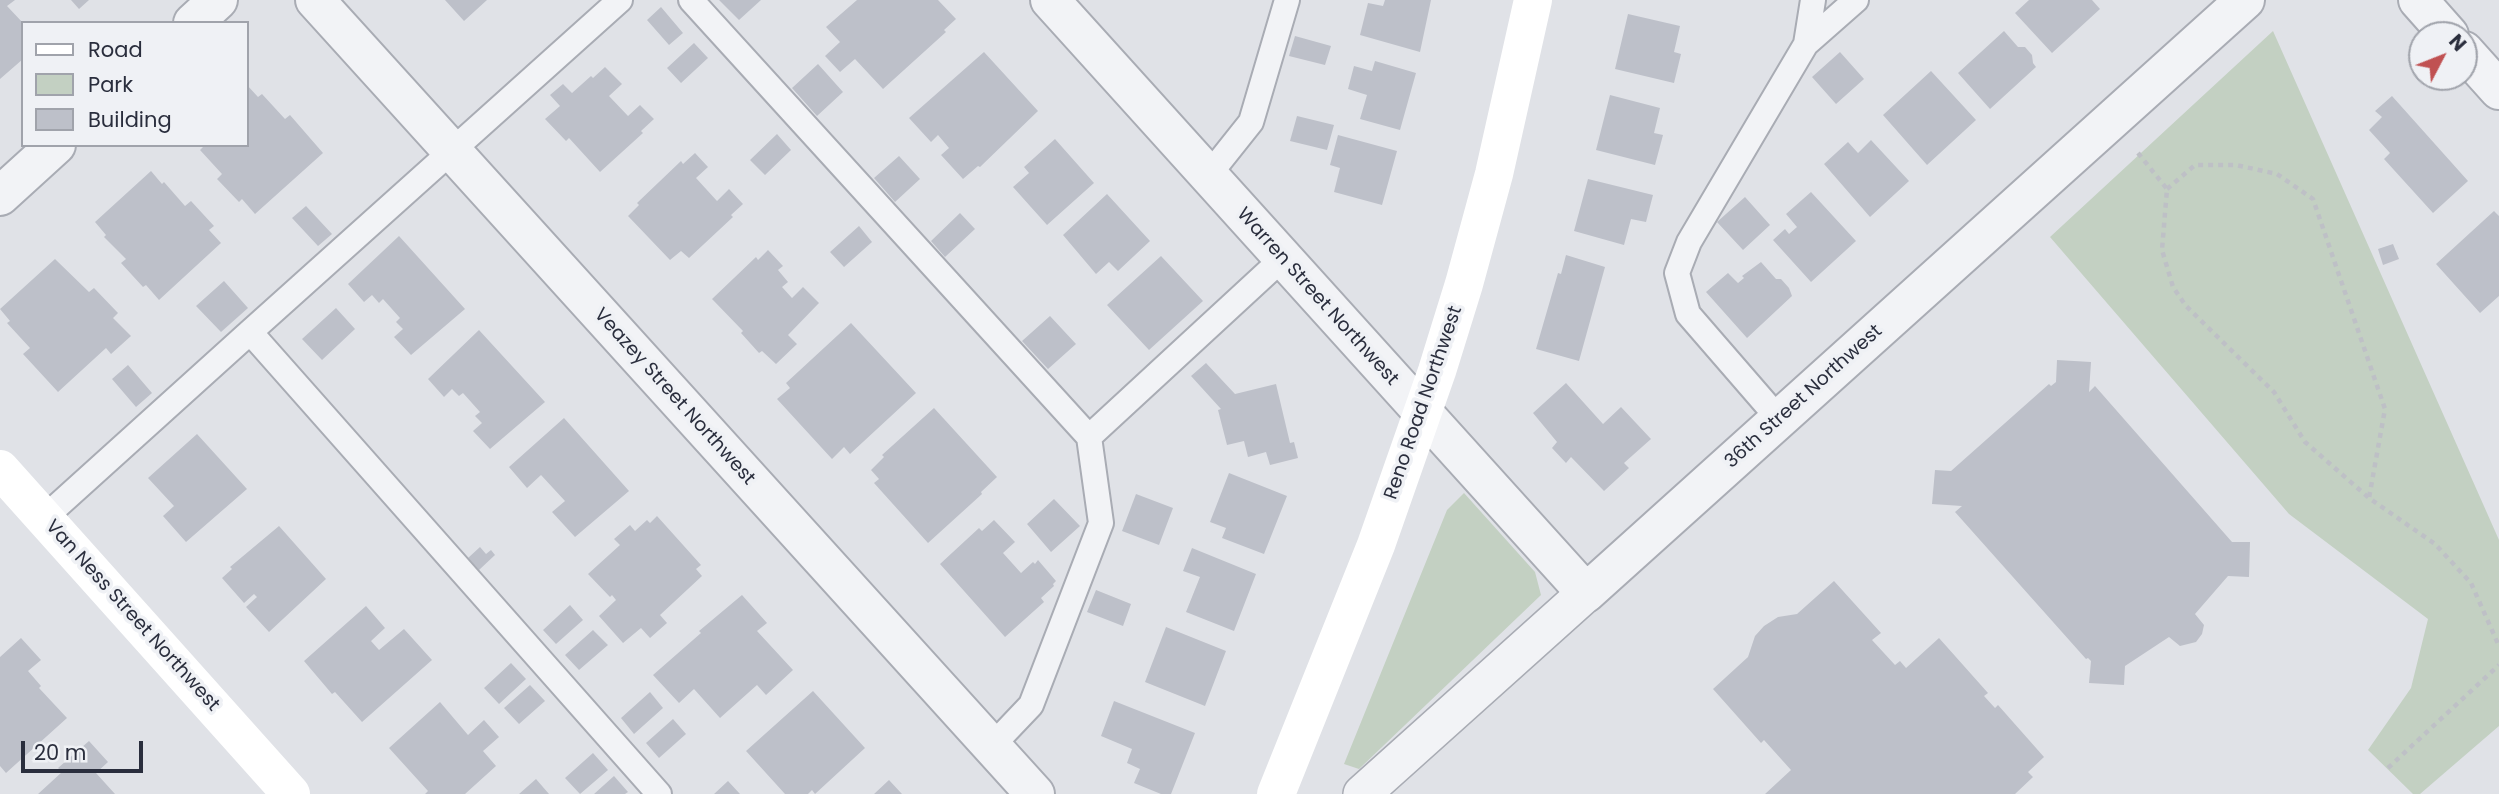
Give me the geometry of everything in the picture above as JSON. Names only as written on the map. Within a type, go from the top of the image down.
[{"type":"main road","name":"Reno Road Northwest","points":[[1276,794],[1371,557],[1423,414],[1464,284],[1494,174],[1533,0]]},
{"type":"main road","name":"Van Ness Street Northwest","points":[[0,469],[291,794]]},
{"type":"street","points":[[194,21],[218,0]]},
{"type":"street","name":"Veazey Street Northwest","points":[[314,0],[1035,794]]},
{"type":"street","name":"Warren Street Northwest","points":[[1050,0],[1586,593]]},
{"type":"street","name":"36th Street Northwest","points":[[1363,794],[2245,0]]},
{"type":"street","points":[[2418,0],[2437,21]]},
{"type":"street","points":[[2478,67],[2499,90]]},
{"type":"street","points":[[0,196],[55,147]]},
{"type":"lane","points":[[44,518],[620,0]]},
{"type":"lane","points":[[691,0],[1088,437],[1101,523],[1031,705],[992,746]]},
{"type":"lane","points":[[1208,176],[1251,122],[1287,0]]},
{"type":"lane","points":[[1806,44],[1813,0]]},
{"type":"lane","points":[[1779,419],[1688,314],[1677,274],[1689,242],[1806,44],[1856,0]]},
{"type":"lane","points":[[1088,437],[1282,258]]},
{"type":"lane","points":[[250,332],[659,794]]},
{"type":"path","points":[[2138,152],[2167,189],[2162,250],[2173,287],[2186,306],[2274,392],[2305,442],[2369,498],[2435,544],[2471,583],[2499,646]]},
{"type":"path","points":[[2167,189],[2195,165],[2236,165],[2277,174],[2313,199],[2385,410],[2369,498]]},
{"type":"path","points":[[2388,768],[2499,665]]},
{"type":"green space","points":[[2273,31],[2499,540],[2499,726],[2420,794],[2413,794],[2368,750],[2411,688],[2428,619],[2289,514],[2050,237]]},
{"type":"green space","points":[[1464,493],[1535,572],[1541,595],[1359,769],[1344,764],[1447,510]]},
{"type":"building","points":[[0,0],[15,0],[7,6],[21,21],[21,61],[0,79]]},
{"type":"building","points":[[71,0],[89,0],[79,9]]},
{"type":"building","points":[[445,0],[487,0],[464,21]]},
{"type":"building","points":[[719,0],[761,0],[739,20]]},
{"type":"building","points":[[857,0],[938,0],[956,19],[944,30],[946,32],[883,89],[855,59],[840,72],[825,56],[840,42],[826,27]]},
{"type":"building","points":[[1385,0],[1431,0],[1420,52],[1360,35],[1368,3],[1383,6]]},
{"type":"building","points":[[2029,0],[2092,0],[2100,9],[2052,53],[2015,13]]},
{"type":"building","points":[[661,7],[683,33],[669,45],[647,20]]},
{"type":"building","points":[[1628,14],[1680,26],[1674,52],[1681,54],[1674,83],[1615,69]]},
{"type":"building","points":[[2004,31],[2018,47],[2025,47],[2032,55],[2036,67],[1990,109],[1958,73]]},
{"type":"building","points":[[1295,36],[1331,46],[1325,65],[1289,56]]},
{"type":"building","points":[[694,43],[708,58],[681,83],[667,68]]},
{"type":"building","points":[[984,52],[1038,111],[980,167],[963,179],[941,155],[949,148],[938,135],[931,142],[909,118]]},
{"type":"building","points":[[1840,52],[1864,79],[1836,104],[1812,77]]},
{"type":"building","points":[[1375,61],[1416,73],[1400,130],[1360,119],[1367,95],[1348,89],[1354,66],[1372,71]]},
{"type":"building","points":[[818,64],[843,92],[817,116],[792,88]]},
{"type":"building","points":[[605,67],[622,84],[609,96],[628,116],[640,105],[654,119],[641,131],[643,133],[600,172],[569,138],[566,141],[545,119],[560,106],[550,95],[563,84],[572,93]]},
{"type":"building","points":[[1931,71],[1976,120],[1927,165],[1883,115]]},
{"type":"building","points":[[248,86],[258,97],[262,94],[285,119],[290,115],[323,153],[255,214],[242,199],[239,202],[217,179],[222,174],[200,150],[203,147],[248,147]]},
{"type":"building","points":[[1610,95],[1660,108],[1654,133],[1663,135],[1655,165],[1596,150]]},
{"type":"building","points":[[2392,96],[2468,181],[2433,213],[2384,159],[2390,153],[2369,130],[2382,117],[2375,111]]},
{"type":"building","points":[[1297,116],[1334,125],[1327,150],[1290,141]]},
{"type":"building","points":[[777,134],[791,150],[765,175],[750,160]]},
{"type":"building","points":[[1338,135],[1397,151],[1382,205],[1334,192],[1340,168],[1330,165]]},
{"type":"building","points":[[1055,139],[1094,183],[1047,225],[1013,187],[1029,173],[1024,167]]},
{"type":"building","points":[[1871,140],[1909,181],[1870,217],[1824,164],[1848,142],[1858,153]]},
{"type":"building","points":[[695,153],[708,167],[696,178],[717,201],[729,189],[743,204],[731,215],[733,217],[689,258],[681,251],[670,260],[628,216],[639,205],[637,203],[681,161],[683,164]]},
{"type":"building","points":[[899,156],[920,179],[895,202],[874,178]]},
{"type":"building","points":[[151,171],[185,206],[191,201],[214,226],[209,230],[221,243],[159,300],[121,263],[126,259],[104,237],[106,235],[95,222]]},
{"type":"building","points":[[1588,179],[1653,195],[1646,222],[1631,219],[1624,245],[1574,231]]},
{"type":"building","points":[[1811,192],[1856,241],[1811,282],[1773,240],[1785,229],[1789,234],[1797,227],[1786,214]]},
{"type":"building","points":[[1107,194],[1150,241],[1118,271],[1109,262],[1096,274],[1063,235]]},
{"type":"building","points":[[1745,197],[1770,225],[1743,250],[1717,222]]},
{"type":"building","points":[[306,206],[332,234],[318,246],[292,218]]},
{"type":"building","points":[[2494,211],[2499,216],[2499,296],[2480,313],[2436,264]]},
{"type":"building","points":[[960,213],[975,229],[945,257],[931,241]]},
{"type":"building","points":[[859,226],[872,242],[844,267],[830,252]]},
{"type":"building","points":[[399,236],[465,309],[411,355],[394,337],[403,329],[396,322],[400,318],[383,299],[379,303],[372,295],[364,302],[348,284]]},
{"type":"building","points":[[2393,244],[2399,259],[2383,265],[2378,249]]},
{"type":"building","points":[[768,250],[783,266],[778,270],[788,282],[782,287],[792,298],[803,287],[819,303],[788,335],[797,344],[776,364],[762,351],[759,353],[741,333],[743,331],[712,299],[756,257],[758,260]]},
{"type":"building","points":[[1566,255],[1605,267],[1579,361],[1536,349],[1558,273],[1561,274]]},
{"type":"building","points":[[1161,256],[1203,301],[1149,350],[1107,305]]},
{"type":"building","points":[[55,259],[89,292],[94,288],[118,313],[113,318],[131,336],[111,354],[106,348],[58,392],[23,354],[30,348],[7,323],[10,321],[0,309]]},
{"type":"building","points":[[1761,262],[1776,279],[1781,279],[1792,296],[1747,338],[1706,292],[1728,273],[1738,283],[1744,278],[1742,276]]},
{"type":"building","points":[[224,281],[248,308],[221,332],[196,306]]},
{"type":"building","points":[[336,308],[355,329],[322,360],[302,339]]},
{"type":"building","points":[[1050,316],[1076,344],[1048,369],[1022,341]]},
{"type":"building","points":[[851,323],[916,393],[850,454],[844,447],[832,459],[777,399],[790,388],[786,383]]},
{"type":"building","points":[[479,330],[545,402],[490,449],[473,431],[482,423],[475,416],[480,412],[463,393],[459,396],[452,389],[444,397],[428,379]]},
{"type":"building","points":[[2057,360],[2091,362],[2089,392],[2095,386],[2232,542],[2250,542],[2249,577],[2228,576],[2195,614],[2204,625],[2196,642],[2180,646],[2169,637],[2125,666],[2124,685],[2089,683],[2091,661],[2086,659],[1955,512],[1962,506],[1932,504],[1935,470],[1951,471],[2049,384],[2051,386],[2056,382]]},
{"type":"building","points":[[1206,363],[1235,394],[1276,384],[1290,443],[1294,442],[1298,458],[1270,465],[1266,452],[1248,457],[1244,441],[1227,445],[1218,410],[1221,409],[1191,376]]},
{"type":"building","points":[[128,365],[152,393],[136,407],[112,379]]},
{"type":"building","points":[[1566,383],[1603,424],[1621,407],[1651,439],[1624,463],[1629,468],[1604,491],[1571,457],[1566,463],[1552,448],[1557,442],[1533,413]]},
{"type":"building","points":[[934,408],[997,477],[928,543],[874,483],[879,479],[871,470],[884,457],[882,455]]},
{"type":"building","points":[[564,418],[629,491],[575,537],[552,512],[565,501],[541,475],[527,488],[509,467]]},
{"type":"building","points":[[197,434],[247,489],[186,542],[163,516],[174,506],[148,478]]},
{"type":"building","points":[[1229,473],[1287,496],[1264,554],[1222,538],[1226,528],[1210,522]]},
{"type":"building","points":[[1136,494],[1173,508],[1159,545],[1122,531]]},
{"type":"building","points":[[1054,499],[1080,526],[1051,552],[1027,524]]},
{"type":"building","points":[[657,516],[701,565],[696,569],[702,576],[660,615],[667,623],[650,638],[641,628],[623,643],[599,616],[616,600],[588,574],[620,545],[614,539],[630,525],[635,531],[647,520],[650,523]]},
{"type":"building","points":[[994,520],[1015,542],[1003,553],[1021,573],[1038,560],[1056,581],[1041,598],[1044,602],[1005,637],[940,564],[979,528],[982,531]]},
{"type":"building","points":[[279,526],[326,579],[269,632],[246,607],[257,597],[254,594],[244,603],[222,578],[232,569],[230,567]]},
{"type":"building","points":[[480,547],[486,554],[491,550],[495,555],[479,570],[468,558]]},
{"type":"building","points":[[1192,548],[1256,574],[1234,631],[1186,612],[1200,577],[1183,571]]},
{"type":"building","points":[[1834,581],[1881,633],[1872,640],[1895,665],[1900,661],[1906,668],[1939,638],[1988,693],[1984,696],[1995,708],[1998,705],[2044,757],[2028,772],[2033,777],[2015,794],[1765,794],[1791,770],[1764,740],[1761,743],[1713,689],[1748,657],[1755,636],[1764,626],[1778,617],[1797,614]]},
{"type":"building","points":[[1096,590],[1131,604],[1123,626],[1087,612]]},
{"type":"building","points":[[742,595],[767,623],[757,631],[793,670],[766,695],[757,685],[720,718],[694,689],[679,703],[653,675]]},
{"type":"building","points":[[570,605],[583,620],[556,644],[543,630]]},
{"type":"building","points":[[366,606],[385,628],[371,641],[379,650],[404,629],[432,660],[362,722],[335,692],[332,694],[304,661]]},
{"type":"building","points":[[1166,627],[1226,651],[1205,706],[1145,682]]},
{"type":"building","points":[[593,630],[608,645],[579,670],[565,655]]},
{"type":"building","points":[[21,638],[41,660],[28,671],[41,686],[39,688],[67,718],[6,773],[0,766],[0,657]]},
{"type":"building","points":[[511,663],[526,679],[499,704],[484,688]]},
{"type":"building","points":[[530,685],[545,701],[519,724],[504,708]]},
{"type":"building","points":[[813,691],[865,748],[815,794],[812,790],[808,794],[785,794],[746,751]]},
{"type":"building","points":[[650,692],[663,708],[634,734],[621,718]]},
{"type":"building","points":[[1114,701],[1195,733],[1171,794],[1161,794],[1134,783],[1140,769],[1127,763],[1132,749],[1101,736]]},
{"type":"building","points":[[440,702],[468,735],[484,720],[499,737],[483,751],[496,766],[465,794],[425,794],[428,791],[389,748]]},
{"type":"building","points":[[673,719],[686,734],[659,758],[646,743]]},
{"type":"building","points":[[89,741],[108,762],[96,773],[115,794],[38,794],[62,772],[58,768]]},
{"type":"building","points":[[593,753],[608,770],[580,794],[565,778]]},
{"type":"building","points":[[614,776],[628,792],[594,794]]},
{"type":"building","points":[[536,779],[549,794],[519,794]]},
{"type":"building","points":[[889,780],[902,794],[874,794]]},
{"type":"building","points":[[728,781],[740,794],[714,794]]}]
